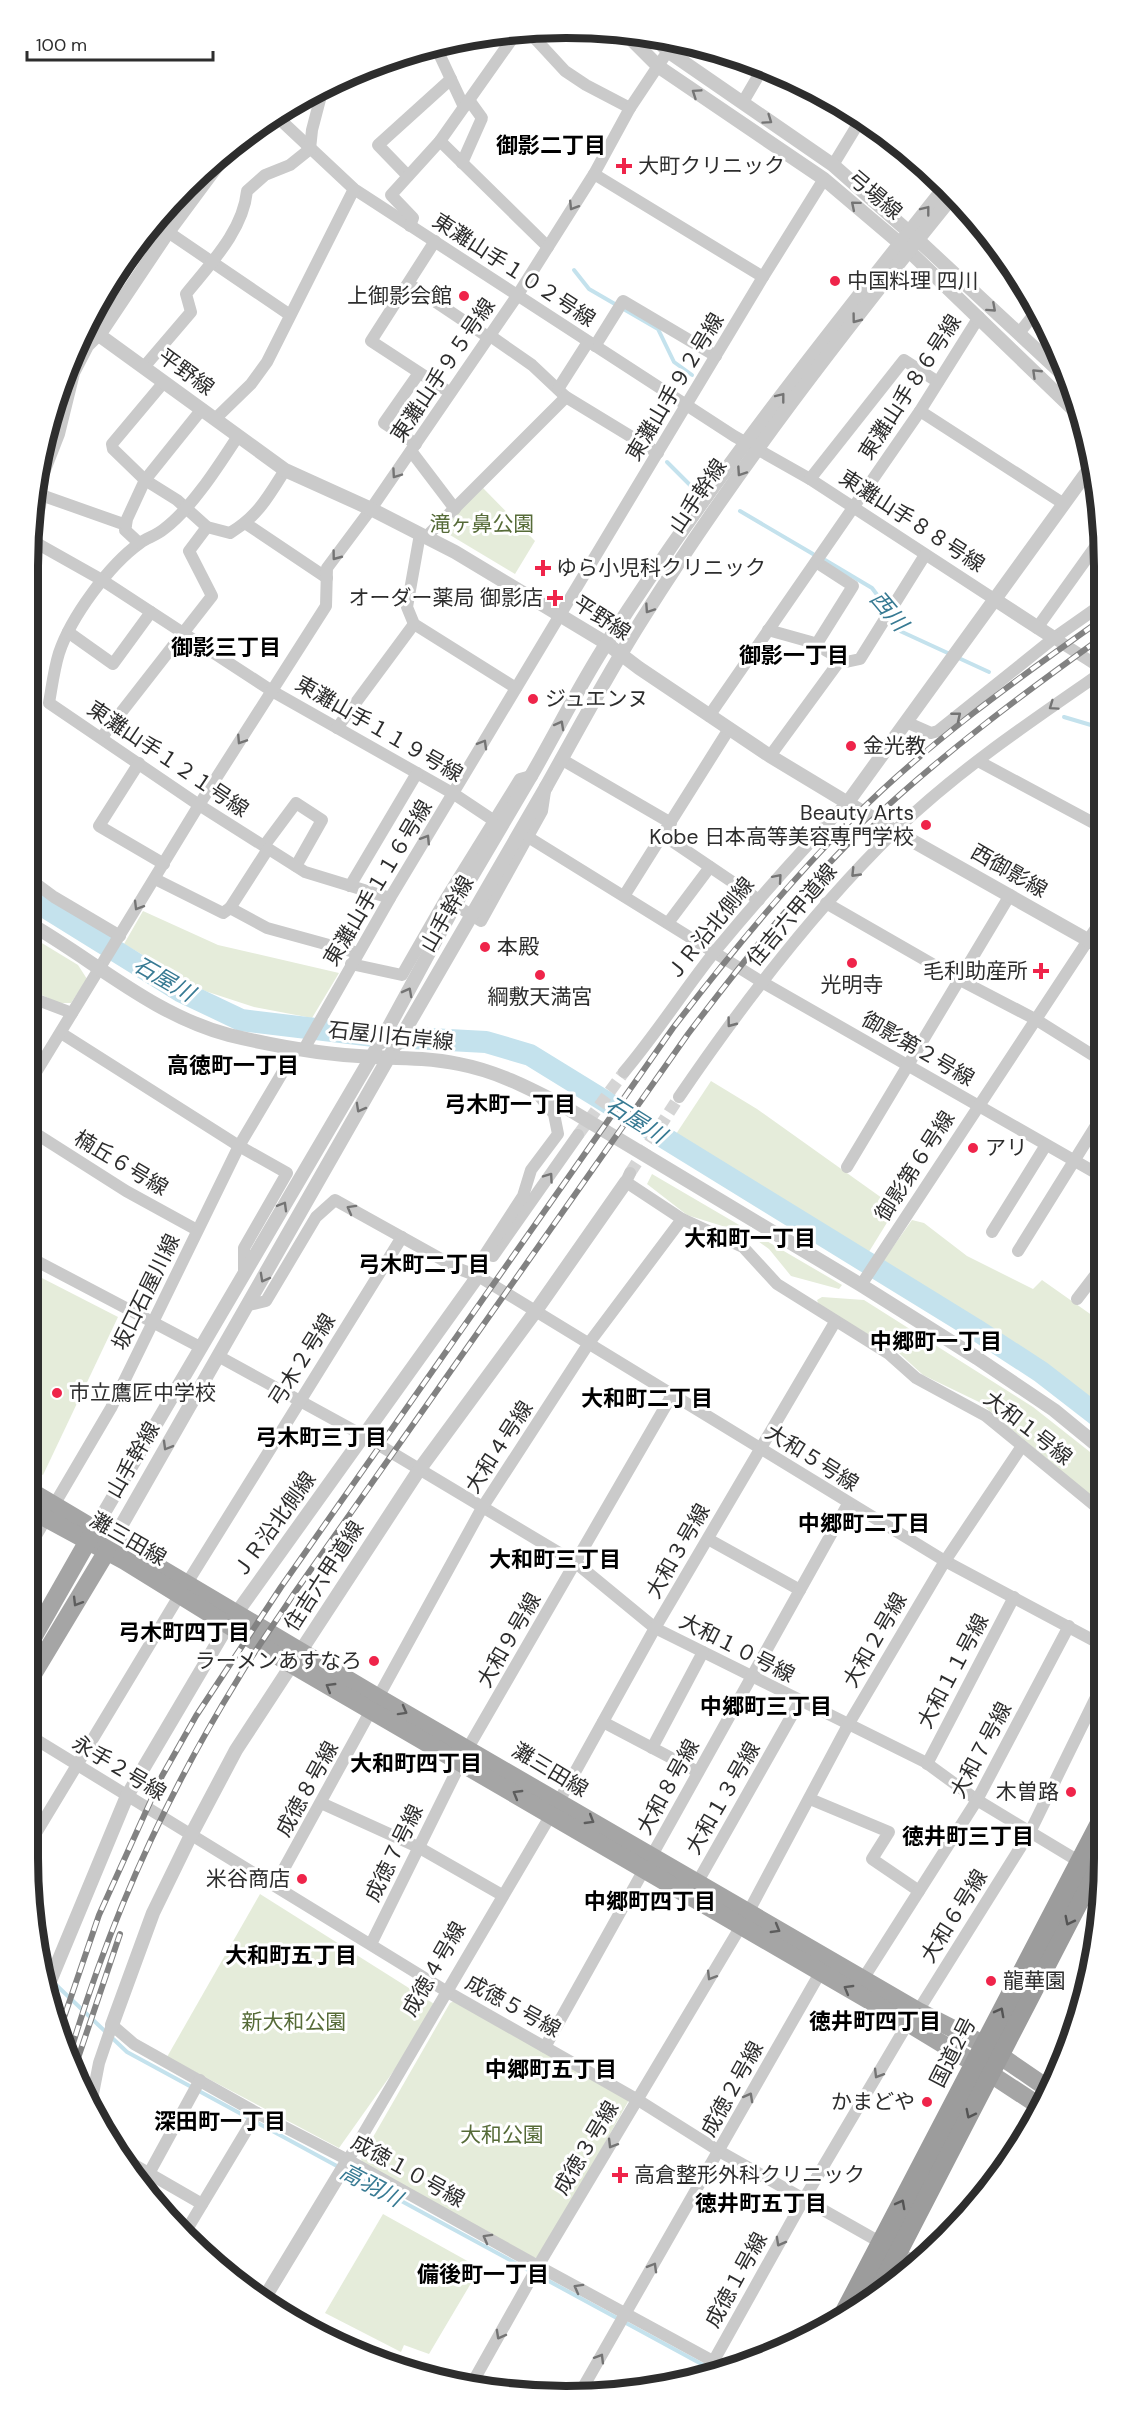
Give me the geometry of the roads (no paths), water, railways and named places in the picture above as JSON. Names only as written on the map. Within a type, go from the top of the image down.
[{"type":"highway","name":"国道2号","points":[[852,2302],[890,2246],[982,2068],[983,2044],[1094,1835]]},
{"type":"highway","name":"国道2号","points":[[982,2068],[1000,2056],[1093,1889]]},
{"type":"highway","name":"国道2号","points":[[880,2282],[890,2246]]},
{"type":"main road","name":"灘三田線","points":[[38,1500],[51,1512],[295,1657],[744,1919],[863,1979],[982,2068],[1034,2103]]},
{"type":"main road","name":"灘三田線","points":[[38,1510],[51,1512]]},
{"type":"main road","name":"山手幹線","points":[[38,1629],[92,1535]]},
{"type":"main road","name":"山手幹線","points":[[38,1666],[110,1545]]},
{"type":"main road","name":"灘三田線","points":[[648,1863],[697,1883],[820,1973],[913,2017],[983,2044],[1043,2086]]},
{"type":"street","points":[[535,39],[565,71],[630,108]]},
{"type":"street","points":[[410,225],[413,218],[391,195],[440,141],[511,41]]},
{"type":"street","name":"弓場線","points":[[634,42],[659,67],[824,179],[909,241],[1019,333],[1055,367]]},
{"type":"street","name":"弓場線","points":[[664,47],[833,165],[1069,405]]},
{"type":"street","name":"東灘山手９５号線","points":[[327,578],[327,568],[371,510],[449,392],[517,296],[594,174],[630,108],[671,48]]},
{"type":"street","points":[[439,54],[466,103],[482,118],[462,163]]},
{"type":"street","points":[[743,102],[759,75]]},
{"type":"street","points":[[408,176],[378,145],[451,79]]},
{"type":"street","points":[[144,367],[191,312],[186,294],[232,235],[246,201],[247,191],[265,175],[290,165],[310,149],[312,130],[320,98]]},
{"type":"street","name":"東灘山手１０２号線","points":[[281,121],[354,189],[751,447]]},
{"type":"street","points":[[833,165],[857,125]]},
{"type":"street","points":[[440,141],[548,247]]},
{"type":"street","points":[[594,174],[763,277]]},
{"type":"street","points":[[75,372],[88,346],[99,335],[168,232],[208,177]]},
{"type":"street","name":"東灘山手９２号線","points":[[560,616],[824,179]]},
{"type":"street","points":[[215,419],[259,373],[354,189]]},
{"type":"street","name":"山手幹線","points":[[92,1535],[380,1043],[455,904],[606,643],[710,506],[751,447],[909,241],[941,193]]},
{"type":"street","name":"山手幹線","points":[[909,241],[948,201]]},
{"type":"street","points":[[168,232],[290,315]]},
{"type":"street","points":[[435,241],[371,341],[449,392]]},
{"type":"street","points":[[408,284],[532,365],[562,393],[658,453]]},
{"type":"street","points":[[516,688],[414,624],[407,607],[423,535],[455,509],[562,393],[592,344],[623,301],[716,356]]},
{"type":"street","name":"東灘山手８６号線","points":[[709,716],[920,411],[979,316]]},
{"type":"street","points":[[1019,333],[1032,317]]},
{"type":"street","name":"平野線","points":[[99,335],[285,470],[423,535],[606,643],[620,655],[770,756],[896,831]]},
{"type":"street","points":[[810,479],[904,360],[938,382]]},
{"type":"street","points":[[419,373],[384,423],[414,448],[455,509]]},
{"type":"street","points":[[49,459],[59,434],[74,376]]},
{"type":"street","points":[[164,382],[112,444],[112,449],[145,480],[177,500],[207,527],[230,533],[245,523],[262,507],[285,470]]},
{"type":"street","points":[[139,543],[125,530],[127,519],[145,480],[202,409]]},
{"type":"street","points":[[920,411],[1064,504]]},
{"type":"street","name":"東灘山手１２１号線","points":[[238,436],[185,508],[164,529],[139,543],[102,580],[68,632],[57,660],[50,702],[199,805],[304,872],[390,898]]},
{"type":"street","name":"東灘山手８８号線","points":[[751,447],[810,479],[1054,638]]},
{"type":"street","name":"ＪＲ沿北側線","points":[[624,1072],[715,952],[848,802],[1086,474]]},
{"type":"street","points":[[42,496],[126,525]]},
{"type":"street","name":"山手幹線","points":[[110,1545],[620,655],[710,506]]},
{"type":"street","points":[[38,1070],[199,805],[326,606],[327,578],[245,523]]},
{"type":"street","points":[[102,737],[212,596],[189,550],[207,527]]},
{"type":"street","name":"東灘山手１１９号線","points":[[39,544],[102,580],[272,691],[454,794],[493,820]]},
{"type":"street","points":[[1037,628],[1094,550]]},
{"type":"street","points":[[768,630],[816,645],[846,662],[860,659],[925,555]]},
{"type":"street","points":[[816,562],[853,586],[816,645]]},
{"type":"street","points":[[906,722],[931,733],[938,731],[1054,638],[1094,610]]},
{"type":"street","points":[[68,632],[113,664],[151,612]]},
{"type":"street","name":"東灘山手１１６号線","points":[[304,1045],[560,616]]},
{"type":"street","points":[[337,728],[414,624]]},
{"type":"street","points":[[1054,638],[1094,664]]},
{"type":"street","points":[[770,756],[841,659]]},
{"type":"street","name":"住吉六甲道線","points":[[680,1097],[721,1036],[826,903],[896,831],[1006,739],[1094,678]]},
{"type":"street","points":[[624,896],[729,729]]},
{"type":"street","points":[[561,759],[671,823]]},
{"type":"street","points":[[978,761],[1094,823]]},
{"type":"street","points":[[139,763],[99,826],[164,864]]},
{"type":"street","points":[[350,885],[417,773]]},
{"type":"street","points":[[230,908],[267,928],[402,975],[493,820],[520,779],[531,776]]},
{"type":"street","points":[[445,900],[481,921],[542,811],[546,787]]},
{"type":"street","points":[[155,879],[223,914],[230,908],[266,847],[296,803],[321,820],[296,866]]},
{"type":"street","name":"西御影線","points":[[896,831],[1094,943]]},
{"type":"street","points":[[663,835],[759,900]]},
{"type":"street","name":"御影第２号線","points":[[528,837],[762,982],[1094,1172]]},
{"type":"street","points":[[668,923],[711,867]]},
{"type":"street","points":[[38,885],[119,938]]},
{"type":"street","points":[[847,1167],[1010,895]]},
{"type":"street","points":[[826,903],[960,980],[1035,1019],[1094,1056]]},
{"type":"street","name":"石屋川右岸線","points":[[38,929],[166,1011],[229,1035],[371,1057],[413,1057],[460,1064],[511,1079],[865,1279],[1024,1389],[1094,1443]]},
{"type":"street","name":"御影第６号線","points":[[865,1279],[1094,931]]},
{"type":"street","points":[[38,1000],[72,1013]]},
{"type":"street","points":[[61,1033],[239,1146],[287,1173],[244,1248],[244,1274]]},
{"type":"street","name":"坂口石屋川線","points":[[38,1533],[111,1408],[239,1146],[304,1045]]},
{"type":"street","points":[[478,1276],[483,1256],[523,1196],[531,1170],[558,1134],[554,1114],[537,1092]]},
{"type":"street","points":[[1018,1251],[1094,1128]]},
{"type":"street","name":"楠丘６号線","points":[[38,1135],[126,1191],[197,1230]]},
{"type":"street","name":"ＪＲ沿北側線","points":[[51,1966],[127,1796],[232,1619],[578,1135]]},
{"type":"street","points":[[992,1232],[1046,1145]]},
{"type":"street","name":"住吉六甲道線","points":[[112,2025],[153,1913],[236,1750],[419,1470],[535,1312],[628,1178]]},
{"type":"street","name":"大和１号線","points":[[628,1178],[682,1219],[743,1247],[777,1284],[889,1354],[916,1378],[986,1416],[1094,1505]]},
{"type":"street","name":"大和５号線","points":[[249,1305],[267,1301],[316,1216],[335,1200],[459,1269],[478,1276],[848,1504],[945,1561],[1094,1640]]},
{"type":"street","name":"大和４号線","points":[[376,1705],[482,1508],[589,1343],[682,1219]]},
{"type":"street","name":"弓木２号線","points":[[38,1829],[402,1237]]},
{"type":"street","points":[[38,1262],[200,1347]]},
{"type":"street","points":[[1077,1299],[1094,1277]]},
{"type":"street","name":"大和３号線","points":[[555,1807],[655,1628],[835,1322]]},
{"type":"street","name":"大和１０号線","points":[[218,1356],[364,1436],[576,1563],[655,1628],[927,1764],[977,1800],[1080,1862]]},
{"type":"street","name":"大和９号線","points":[[464,1755],[672,1395]]},
{"type":"street","name":"大和２号線","points":[[744,1919],[848,1725],[945,1561],[1022,1446]]},
{"type":"street","name":"大和８号線","points":[[545,2047],[848,1504]]},
{"type":"street","points":[[708,1539],[800,1590]]},
{"type":"street","name":"大和１１号線","points":[[927,1764],[1014,1597]]},
{"type":"street","name":"大和７号線","points":[[863,1979],[977,1800],[1069,1626]]},
{"type":"street","points":[[652,1748],[703,1652]]},
{"type":"street","name":"大和１３号線","points":[[697,1883],[800,1701]]},
{"type":"street","name":"大和６号線","points":[[913,2017],[1030,1832],[1094,1702]]},
{"type":"street","name":"成徳８号線","points":[[275,1885],[376,1705]]},
{"type":"street","points":[[603,1722],[698,1772]]},
{"type":"street","name":"永手２号線","points":[[38,1741],[191,1835]]},
{"type":"street","name":"成徳７号線","points":[[371,1944],[464,1755]]},
{"type":"street","points":[[810,1799],[889,1832],[872,1859],[919,1891]]},
{"type":"street","points":[[321,1803],[418,1847],[502,1895]]},
{"type":"street","name":"成徳４号線","points":[[267,2294],[555,1807]]},
{"type":"street","name":"成徳５号線","points":[[191,1835],[446,1991],[638,2100],[719,2151],[910,2259]]},
{"type":"street","name":"成徳３号線","points":[[475,2378],[537,2268],[744,1919]]},
{"type":"street","name":"成徳２号線","points":[[584,2385],[820,1973]]},
{"type":"street","name":"成徳１号線","points":[[715,2364],[804,2199],[913,2017]]},
{"type":"street","points":[[93,2094],[112,2025]]},
{"type":"street","name":"成徳１０号線","points":[[112,2025],[134,2044],[344,2166],[603,2303],[623,2319],[677,2342],[713,2365]]},
{"type":"street","points":[[146,2179],[199,2082]]},
{"type":"street","points":[[188,2228],[256,2113]]},
{"type":"street","points":[[138,2167],[202,2204]]},
{"type":"waterway","name":"西川","points":[[574,270],[589,289],[658,329],[674,362],[692,375]]},
{"type":"waterway","name":"西川","points":[[667,462],[691,486]]},
{"type":"waterway","name":"西川","points":[[740,511],[813,554]]},
{"type":"waterway","name":"西川","points":[[825,560],[872,588],[887,608]]},
{"type":"waterway","name":"西川","points":[[891,614],[900,631],[989,672]]},
{"type":"waterway","name":"西川","points":[[1064,717],[1094,726]]},
{"type":"waterway","name":"石屋川","points":[[38,903],[180,991],[241,1020],[374,1036],[486,1042],[530,1055],[975,1329],[1041,1372],[1094,1413]]},
{"type":"waterway","name":"高羽川","points":[[54,1983],[127,2052],[707,2367]]},
{"type":"tunnel","points":[[578,1135],[624,1072]]},
{"type":"tunnel","points":[[630,1173],[679,1097]]},
{"type":"railway","points":[[63,2019],[99,1915],[162,1776],[196,1716],[281,1587],[673,1028],[782,894],[882,790],[941,738],[1094,625]]},
{"type":"railway","points":[[72,2045],[102,1958],[141,1862],[186,1769],[245,1668],[293,1595],[688,1034],[774,925],[844,847],[924,774],[982,727],[1094,643]]},
{"type":"railway","points":[[78,2059],[120,1934]]},
{"type":"place","name":"大町クリニック","points":[[624,166]]},
{"type":"place","name":"中国料理 四川","points":[[835,281]]},
{"type":"place","name":"上御影会館","points":[[464,296]]},
{"type":"place","name":"ゆら小児科クリニック","points":[[543,568]]},
{"type":"place","name":"オーダー薬局 御影店","points":[[555,598]]},
{"type":"place","name":"ジュエンヌ","points":[[533,699]]},
{"type":"place","name":"金光教","points":[[851,746]]},
{"type":"place","name":"Beauty Arts Kobe 日本高等美容専門学校","points":[[926,825]]},
{"type":"place","name":"本殿","points":[[485,947]]},
{"type":"place","name":"光明寺","points":[[852,963]]},
{"type":"place","name":"毛利助産所","points":[[1041,971]]},
{"type":"place","name":"綱敷天満宮","points":[[540,975]]},
{"type":"place","name":"アリ","points":[[973,1148]]},
{"type":"place","name":"市立鷹匠中学校","points":[[57,1393]]},
{"type":"place","name":"ラーメンあすなろ","points":[[374,1661]]},
{"type":"place","name":"木曽路","points":[[1071,1792]]},
{"type":"place","name":"米谷商店","points":[[302,1879]]},
{"type":"place","name":"龍華園","points":[[991,1981]]},
{"type":"place","name":"かまどや","points":[[927,2102]]},
{"type":"place","name":"高倉整形外科クリニック","points":[[620,2175]]},
{"type":"district","name":"御影二丁目","points":[[551,145]]},
{"type":"district","name":"御影三丁目","points":[[226,647]]},
{"type":"district","name":"御影一丁目","points":[[794,655]]},
{"type":"district","name":"高徳町一丁目","points":[[233,1065]]},
{"type":"district","name":"弓木町一丁目","points":[[510,1104]]},
{"type":"district","name":"大和町一丁目","points":[[750,1238]]},
{"type":"district","name":"弓木町二丁目","points":[[424,1264]]},
{"type":"district","name":"中郷町一丁目","points":[[936,1341]]},
{"type":"district","name":"大和町二丁目","points":[[647,1398]]},
{"type":"district","name":"弓木町三丁目","points":[[321,1437]]},
{"type":"district","name":"中郷町二丁目","points":[[864,1523]]},
{"type":"district","name":"大和町三丁目","points":[[555,1559]]},
{"type":"district","name":"弓木町四丁目","points":[[184,1632]]},
{"type":"district","name":"中郷町三丁目","points":[[766,1706]]},
{"type":"district","name":"大和町四丁目","points":[[416,1763]]},
{"type":"district","name":"徳井町三丁目","points":[[968,1836]]},
{"type":"district","name":"中郷町四丁目","points":[[650,1901]]},
{"type":"district","name":"大和町五丁目","points":[[291,1955]]},
{"type":"district","name":"徳井町四丁目","points":[[875,2021]]},
{"type":"district","name":"中郷町五丁目","points":[[551,2069]]},
{"type":"district","name":"深田町一丁目","points":[[220,2121]]},
{"type":"district","name":"徳井町五丁目","points":[[761,2203]]},
{"type":"district","name":"備後町一丁目","points":[[483,2274]]},
{"type":"park label","name":"滝ヶ鼻公園","points":[[482,524]]},
{"type":"park label","name":"新大和公園","points":[[294,2022]]},
{"type":"park label","name":"大和公園","points":[[502,2135]]}]
